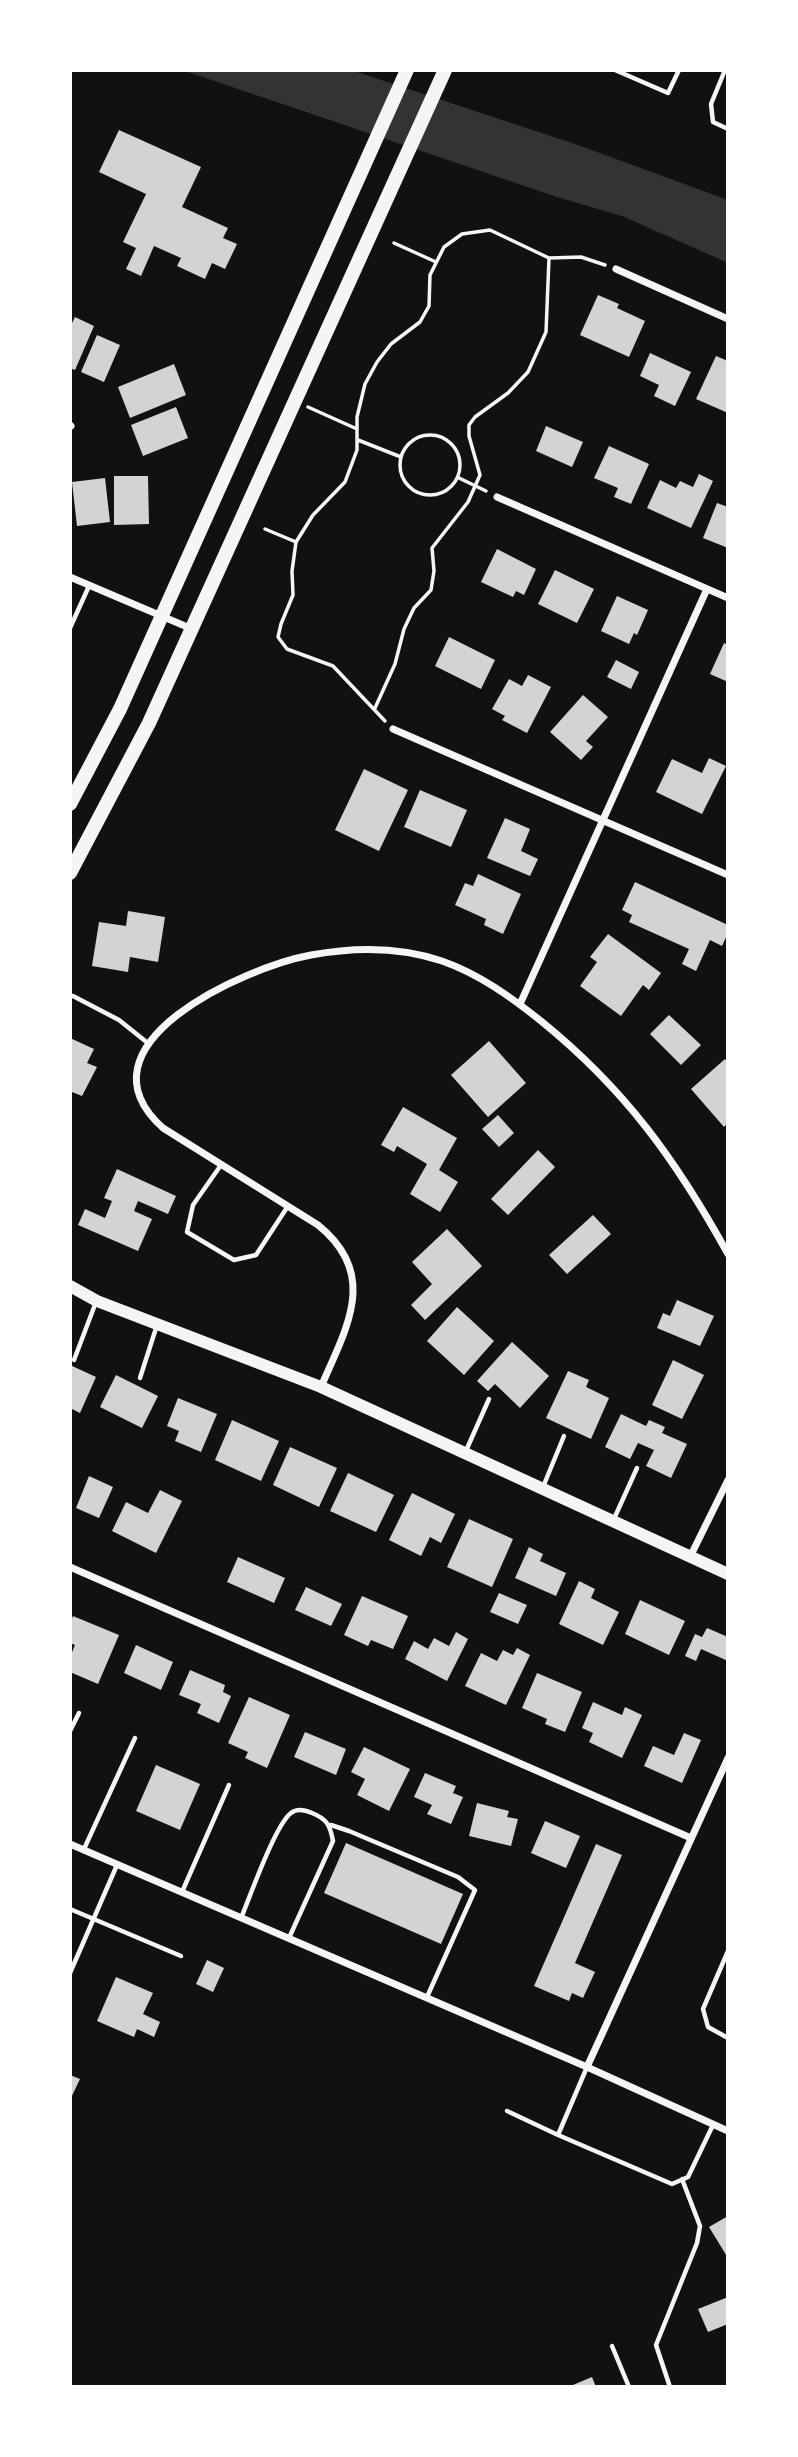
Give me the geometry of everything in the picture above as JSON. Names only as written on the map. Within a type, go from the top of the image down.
[{"type":"main road","points":[[70,804],[120,709],[407,70]]},
{"type":"main road","points":[[70,873],[130,761],[192,630],[445,70]]},
{"type":"street","points":[[616,270],[728,319]]},
{"type":"street","points":[[497,497],[728,598]]},
{"type":"street","points":[[70,577],[192,630]]},
{"type":"street","points":[[520,1004],[707,589]]},
{"type":"street","points":[[393,729],[728,876]]},
{"type":"street","points":[[321,1387],[354,1305],[355,1286],[351,1268],[332,1237],[288,1206],[163,1128],[148,1115],[139,1098],[137,1079],[141,1060],[149,1044],[176,1015],[205,995],[273,964],[327,952],[364,949],[431,957],[475,975],[520,1004],[587,1060],[632,1108],[697,1197],[728,1254]]},
{"type":"street","points":[[70,1286],[97,1301],[321,1387],[728,1574]]},
{"type":"street","points":[[690,1557],[728,1480]]},
{"type":"street","points":[[70,1567],[691,1838]]},
{"type":"street","points":[[587,2067],[691,1838],[724,1775],[728,1758]]},
{"type":"street","points":[[70,1844],[587,2067],[728,2131]]},
{"type":"lane","points":[[615,70],[668,93],[679,70]]},
{"type":"lane","points":[[725,70],[710,104],[713,122],[728,129]]},
{"type":"lane","points":[[70,628],[89,586]]},
{"type":"lane","points":[[73,996],[119,1020],[149,1044]]},
{"type":"lane","points":[[221,1164],[193,1205],[187,1232],[234,1260],[256,1255],[288,1206]]},
{"type":"lane","points":[[74,1360],[97,1301]]},
{"type":"lane","points":[[140,1378],[158,1324]]},
{"type":"lane","points":[[465,1453],[489,1399]]},
{"type":"lane","points":[[542,1489],[564,1436]]},
{"type":"lane","points":[[613,1521],[637,1468]]},
{"type":"lane","points":[[70,1731],[79,1713]]},
{"type":"lane","points":[[83,1850],[135,1738]]},
{"type":"lane","points":[[182,1893],[229,1785]]},
{"type":"lane","points":[[240,1918],[280,1826],[291,1812],[303,1809],[323,1817],[331,1825],[458,1877],[475,1890],[427,1998]]},
{"type":"lane","points":[[289,1939],[333,1841],[331,1825]]},
{"type":"lane","points":[[70,1973],[117,1865]]},
{"type":"lane","points":[[70,1909],[181,1956]]},
{"type":"lane","points":[[728,1951],[703,2009],[708,2027],[728,2038]]},
{"type":"lane","points":[[558,2135],[587,2067]]},
{"type":"lane","points":[[507,2111],[672,2184],[688,2177],[714,2123]]},
{"type":"lane","points":[[670,2387],[656,2345],[696,2243],[700,2226],[682,2179]]},
{"type":"lane","points":[[612,2346],[629,2387]]},
{"type":"path","points":[[393,729],[333,666],[286,649],[278,637],[293,595],[292,570],[296,542],[313,514],[345,482],[358,450],[357,416],[365,384],[376,362],[391,344],[420,322],[429,306],[430,275],[436,262],[444,247],[462,234],[490,230],[549,258],[581,257],[616,270]]},
{"type":"path","points":[[394,243],[436,262]]},
{"type":"path","points":[[375,709],[395,664],[404,629],[414,608],[431,590],[435,571],[432,548],[468,502],[480,475],[469,436],[469,425],[475,417],[508,393],[528,372],[546,331],[549,258]]},
{"type":"path","points":[[296,401],[357,429]]},
{"type":"path","points":[[431,435],[440,437],[456,449],[460,458],[458,477],[444,492],[425,495],[408,485],[400,467],[401,457],[412,441],[431,435]]},
{"type":"path","points":[[357,440],[401,457]]},
{"type":"path","points":[[458,477],[497,497]]},
{"type":"path","points":[[265,529],[296,542]]},
{"type":"shaded area","points":[[182,70],[351,70],[578,145],[728,200],[728,263],[622,216],[557,197]]},
{"type":"building","points":[[119,130],[201,167],[182,207],[228,228],[223,238],[237,244],[225,269],[212,263],[205,279],[177,266],[181,258],[154,246],[141,276],[126,269],[136,248],[123,242],[146,194],[99,172]]},
{"type":"building","points":[[598,295],[619,304],[617,308],[645,321],[629,357],[580,335]]},
{"type":"building","points":[[75,317],[94,326],[75,370],[70,368],[70,321],[72,323]]},
{"type":"building","points":[[97,335],[120,345],[104,382],[81,372]]},
{"type":"building","points":[[650,353],[691,372],[675,406],[654,396],[659,385],[640,376]]},
{"type":"building","points":[[716,356],[728,361],[728,413],[696,399]]},
{"type":"building","points":[[174,364],[186,395],[130,418],[118,387]]},
{"type":"building","points":[[176,407],[188,438],[143,456],[131,425]]},
{"type":"building","points":[[546,426],[583,442],[572,467],[536,451]]},
{"type":"building","points":[[609,446],[649,464],[631,504],[614,497],[618,488],[594,478]]},
{"type":"building","points":[[699,474],[713,481],[691,528],[647,508],[660,480],[676,488],[680,481],[693,487]]},
{"type":"building","points":[[114,476],[148,476],[149,524],[114,525]]},
{"type":"building","points":[[105,478],[110,522],[77,526],[72,482]]},
{"type":"building","points":[[717,503],[728,507],[728,548],[703,538]]},
{"type":"building","points":[[497,549],[536,569],[524,595],[516,591],[513,597],[481,582]]},
{"type":"building","points":[[555,570],[594,589],[577,623],[538,604]]},
{"type":"building","points":[[617,596],[648,610],[637,635],[634,633],[629,644],[601,631]]},
{"type":"building","points":[[449,637],[495,660],[481,689],[435,666]]},
{"type":"building","points":[[724,643],[728,645],[728,682],[710,674]]},
{"type":"building","points":[[616,660],[639,672],[631,689],[607,677]]},
{"type":"building","points":[[528,675],[551,687],[527,733],[502,720],[505,716],[492,709],[509,679],[522,686]]},
{"type":"building","points":[[583,695],[608,717],[586,741],[593,747],[581,760],[550,732]]},
{"type":"building","points":[[709,758],[726,766],[702,814],[656,792],[672,759],[702,773]]},
{"type":"building","points":[[364,769],[408,790],[379,851],[335,830]]},
{"type":"building","points":[[420,790],[467,810],[451,847],[404,827]]},
{"type":"building","points":[[505,818],[530,829],[521,851],[538,859],[530,876],[487,858]]},
{"type":"building","points":[[478,874],[521,894],[503,934],[484,925],[486,919],[455,905],[465,883],[473,886]]},
{"type":"building","points":[[635,882],[728,925],[728,933],[722,946],[710,940],[696,971],[682,964],[689,949],[629,922],[632,915],[622,910]]},
{"type":"building","points":[[128,911],[165,917],[158,962],[130,957],[128,972],[92,966],[99,922],[126,926]]},
{"type":"building","points":[[608,934],[661,973],[649,990],[643,985],[621,1016],[580,986],[597,962],[590,957]]},
{"type":"building","points":[[669,1015],[701,1045],[681,1065],[650,1034]]},
{"type":"building","points":[[70,1038],[94,1049],[87,1063],[97,1067],[82,1096],[72,1092],[70,1096]]},
{"type":"building","points":[[489,1041],[526,1083],[488,1117],[451,1075]]},
{"type":"building","points":[[725,1059],[728,1063],[728,1123],[724,1127],[691,1089]]},
{"type":"building","points":[[403,1107],[457,1138],[439,1170],[458,1182],[440,1212],[410,1194],[427,1164],[397,1146],[394,1152],[381,1145]]},
{"type":"building","points":[[498,1115],[514,1133],[499,1147],[482,1129]]},
{"type":"building","points":[[538,1150],[555,1167],[508,1215],[491,1199]]},
{"type":"building","points":[[117,1169],[176,1196],[168,1214],[138,1201],[134,1211],[152,1219],[138,1251],[78,1225],[85,1209],[105,1218],[112,1201],[104,1198]]},
{"type":"building","points":[[593,1215],[611,1234],[567,1274],[549,1255]]},
{"type":"building","points":[[447,1229],[482,1266],[425,1320],[411,1305],[432,1284],[412,1262]]},
{"type":"building","points":[[677,1300],[714,1316],[700,1346],[657,1328],[663,1313],[670,1316]]},
{"type":"building","points":[[457,1307],[494,1341],[464,1375],[427,1341]]},
{"type":"building","points":[[512,1342],[549,1376],[520,1408],[495,1384],[488,1391],[477,1381]]},
{"type":"building","points":[[673,1360],[704,1375],[682,1419],[652,1405]]},
{"type":"building","points":[[70,1365],[96,1377],[80,1413],[70,1408]]},
{"type":"building","points":[[568,1371],[589,1380],[586,1387],[609,1398],[591,1439],[546,1418]]},
{"type":"building","points":[[116,1375],[158,1396],[142,1428],[100,1407]]},
{"type":"building","points":[[178,1398],[217,1414],[201,1452],[175,1441],[179,1431],[167,1426]]},
{"type":"building","points":[[621,1414],[646,1426],[649,1420],[665,1427],[662,1433],[687,1444],[671,1478],[646,1466],[654,1450],[638,1443],[630,1459],[605,1447]]},
{"type":"building","points":[[232,1420],[279,1441],[261,1481],[215,1460]]},
{"type":"building","points":[[290,1447],[337,1468],[319,1507],[273,1485]]},
{"type":"building","points":[[348,1473],[394,1495],[376,1532],[330,1511]]},
{"type":"building","points":[[89,1476],[113,1487],[99,1518],[76,1508]]},
{"type":"building","points":[[160,1490],[182,1501],[156,1553],[112,1531],[126,1502],[148,1513]]},
{"type":"building","points":[[412,1493],[455,1514],[441,1543],[430,1537],[421,1556],[389,1540]]},
{"type":"building","points":[[469,1519],[513,1539],[492,1587],[447,1567]]},
{"type":"building","points":[[529,1547],[543,1554],[540,1561],[566,1573],[556,1596],[515,1578]]},
{"type":"building","points":[[238,1557],[285,1578],[274,1603],[227,1582]]},
{"type":"building","points":[[579,1581],[595,1589],[591,1598],[619,1612],[603,1645],[559,1624]]},
{"type":"building","points":[[306,1587],[342,1604],[331,1626],[295,1610]]},
{"type":"building","points":[[499,1593],[527,1605],[518,1624],[490,1612]]},
{"type":"building","points":[[362,1596],[408,1616],[393,1649],[371,1640],[368,1646],[344,1635]]},
{"type":"building","points":[[640,1600],[685,1621],[669,1655],[625,1634]]},
{"type":"building","points":[[73,1616],[119,1635],[98,1684],[70,1672],[70,1657],[75,1645],[70,1643]]},
{"type":"building","points":[[707,1628],[728,1637],[728,1661],[701,1649],[696,1661],[685,1656],[695,1634],[702,1637]]},
{"type":"building","points":[[456,1632],[468,1639],[447,1681],[405,1659],[414,1641],[428,1649],[434,1638],[449,1646]]},
{"type":"building","points":[[136,1645],[173,1662],[161,1690],[124,1673]]},
{"type":"building","points":[[517,1648],[530,1655],[506,1705],[465,1686],[481,1653],[497,1661],[503,1650],[513,1655]]},
{"type":"building","points":[[190,1670],[225,1685],[223,1692],[231,1696],[219,1723],[197,1713],[201,1704],[179,1695]]},
{"type":"building","points":[[537,1673],[582,1692],[565,1732],[545,1724],[547,1719],[522,1708]]},
{"type":"building","points":[[249,1697],[290,1715],[267,1768],[245,1758],[248,1752],[228,1743]]},
{"type":"building","points":[[593,1702],[622,1715],[625,1707],[642,1715],[622,1758],[589,1742],[593,1733],[582,1728]]},
{"type":"building","points":[[305,1732],[346,1749],[336,1775],[294,1757]]},
{"type":"building","points":[[684,1733],[701,1740],[682,1783],[644,1766],[653,1746],[674,1755]]},
{"type":"building","points":[[364,1747],[410,1769],[389,1811],[357,1795],[365,1779],[351,1772]]},
{"type":"building","points":[[156,1765],[200,1784],[180,1830],[136,1811]]},
{"type":"building","points":[[425,1773],[456,1786],[453,1793],[463,1797],[451,1824],[427,1814],[432,1805],[414,1797]]},
{"type":"building","points":[[477,1803],[509,1811],[507,1817],[518,1819],[511,1846],[469,1836]]},
{"type":"building","points":[[545,1821],[580,1836],[566,1868],[531,1853]]},
{"type":"building","points":[[346,1843],[463,1894],[441,1944],[324,1893]]},
{"type":"building","points":[[596,1844],[622,1855],[575,1963],[595,1972],[583,1998],[572,1993],[569,2001],[534,1986]]},
{"type":"building","points":[[207,1960],[224,1968],[213,1992],[196,1984]]},
{"type":"building","points":[[116,1977],[153,1993],[143,2014],[160,2022],[154,2037],[137,2029],[134,2037],[97,2021]]},
{"type":"building","points":[[70,2075],[80,2079],[70,2100]]},
{"type":"building","points":[[728,2216],[728,2258],[709,2227]]},
{"type":"building","points":[[728,2297],[728,2324],[708,2332],[698,2309]]},
{"type":"building","points":[[592,2377],[596,2387],[568,2387]]}]
